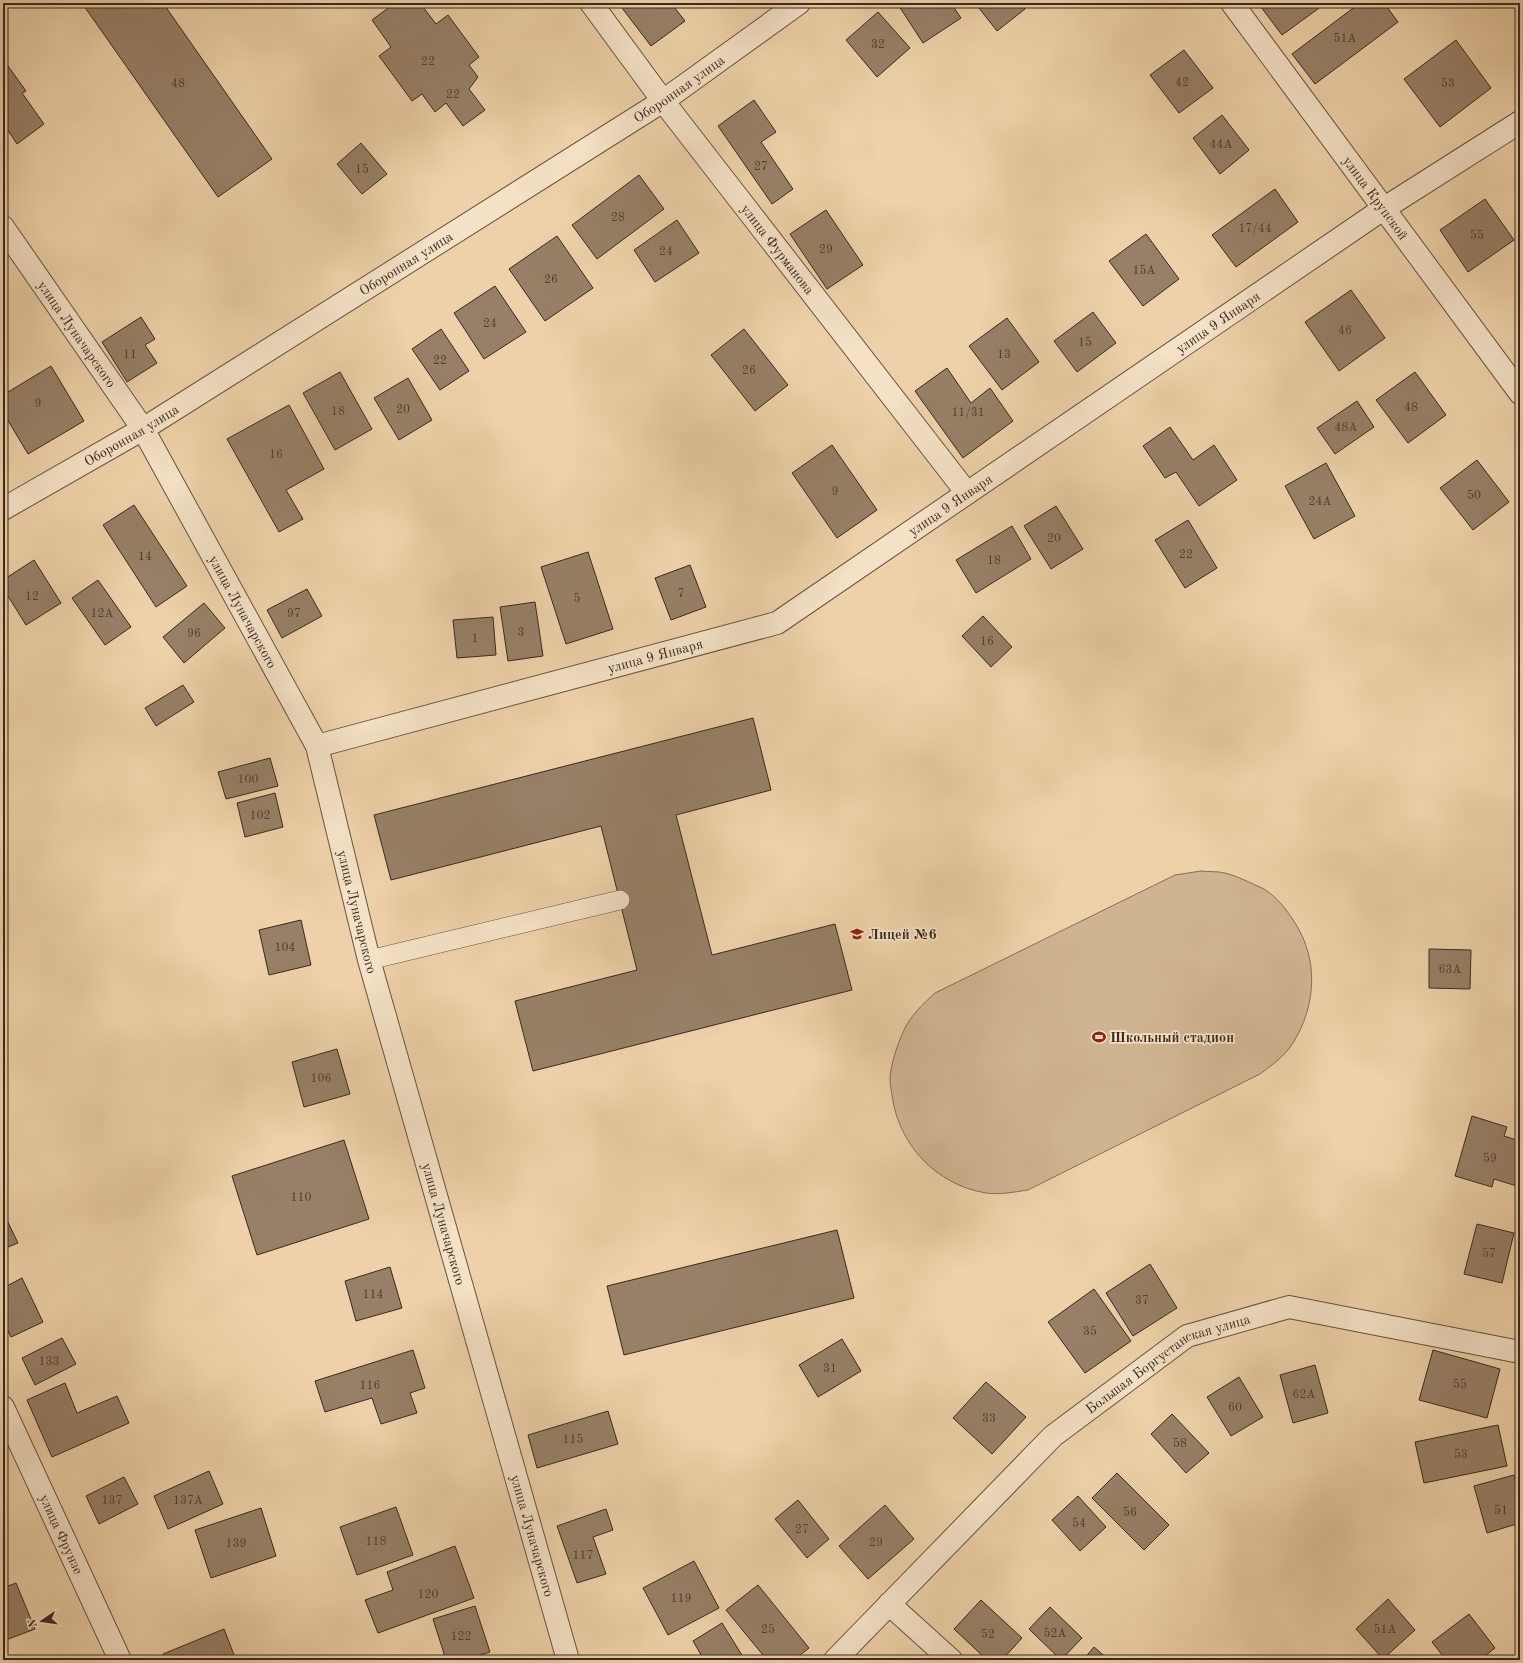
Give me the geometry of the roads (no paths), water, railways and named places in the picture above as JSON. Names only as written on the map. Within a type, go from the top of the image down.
[{"type":"street","name":"улица Фурманова","points":[[591,3],[663,101],[967,493]]},
{"type":"street","name":"Оборонная улица","points":[[3,509],[143,429],[663,101],[799,3]]},
{"type":"street","name":"улица Крупской","points":[[1232,3],[1520,393]]},
{"type":"street","name":"улица 9 Января","points":[[317,746],[777,623],[1383,209],[1520,122]]},
{"type":"street","name":"улица Луначарского","points":[[3,227],[143,429],[317,746],[370,960],[568,1660]]},
{"type":"street","name":"Большая Боргустанская улица","points":[[835,1660],[1053,1436],[1187,1336],[1289,1307],[1520,1352]]},
{"type":"street","name":"улица Фрунзе","points":[[3,1407],[120,1660]]},
{"type":"street","points":[[889,1604],[951,1660]]},
{"type":"lane","points":[[370,960],[620,900]]},
{"type":"place","name":"Лицей №6","points":[[857,934]]},
{"type":"place","name":"Школьный стадион","points":[[1099,1037]]}]
